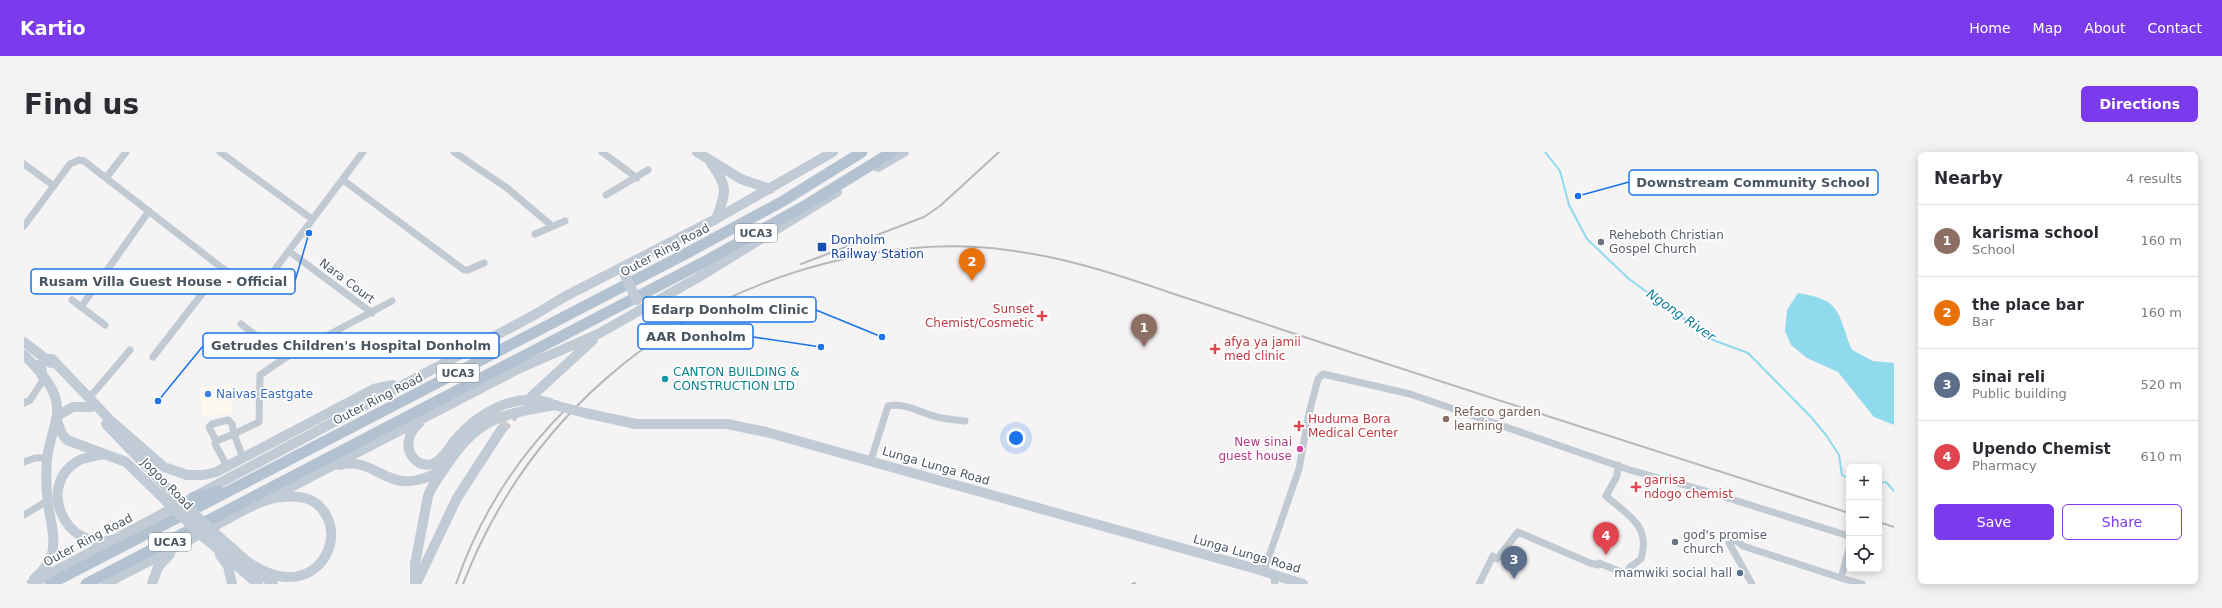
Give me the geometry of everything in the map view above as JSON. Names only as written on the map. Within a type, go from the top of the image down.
[{"type":"main road","points":[[697,152],[741,179],[770,189]]},
{"type":"main road","name":"UCA3","points":[[770,189],[833,152]]},
{"type":"main road","name":"Outer Ring Road","points":[[50,584],[696,248],[783,201],[862,152]]},
{"type":"main road","name":"UCA3","points":[[86,584],[695,267],[806,205],[892,152]]},
{"type":"main road","name":"UCA3","points":[[262,502],[518,369],[598,334],[639,304],[699,277],[904,152]]},
{"type":"main road","points":[[710,161],[722,178],[726,190],[716,219]]},
{"type":"main road","name":"Outer Ring Road","points":[[29,584],[118,538],[410,380],[536,314],[564,297],[623,273],[670,242],[716,219],[770,189]]},
{"type":"main road","points":[[623,273],[639,304]]},
{"type":"main road","points":[[532,396],[598,334]]},
{"type":"main road","name":"Jogoo Road","points":[[24,342],[46,359],[175,496],[273,584]]},
{"type":"main road","name":"Jogoo Road","points":[[24,355],[55,395],[56,416],[62,434],[67,440],[104,454],[120,458],[130,464],[208,541],[258,584]]},
{"type":"main road","points":[[43,378],[40,366],[42,361],[46,359],[54,360],[90,396],[110,420],[153,459],[170,470],[186,475],[204,475],[227,466],[374,389],[410,380]]},
{"type":"main road","name":"Lunga Lunga Road","points":[[423,419],[410,435],[408,445],[410,454],[415,460],[425,464],[430,464],[439,460],[473,421],[500,406],[529,401],[545,402],[585,413],[636,424],[727,424],[766,432],[871,460],[1271,577],[1303,584]]},
{"type":"main road","name":"Lunga Lunga Road","points":[[415,584],[415,564],[428,496],[432,486],[468,437],[491,420],[525,410],[557,405]]},
{"type":"main road","points":[[29,584],[42,572],[52,554],[52,533],[47,501],[47,458],[56,416],[73,407],[91,408]]},
{"type":"main road","points":[[415,584],[457,498],[472,472],[501,430]]},
{"type":"main road","points":[[104,454],[79,460],[66,471],[58,488],[58,503],[65,522],[73,532],[81,537],[97,541],[118,538]]},
{"type":"main road","points":[[324,469],[356,464],[389,478],[405,482],[423,480],[444,469]]},
{"type":"main road","points":[[194,497],[207,496],[248,481]]},
{"type":"main road","points":[[105,584],[262,502],[297,497],[316,503],[328,520],[332,536],[330,548],[324,559],[316,567],[306,573],[292,577],[269,574],[250,564]]},
{"type":"main road","points":[[208,541],[228,566],[232,584]]},
{"type":"main road","points":[[152,584],[158,567],[179,546]]},
{"type":"street","points":[[106,178],[126,152]]},
{"type":"street","points":[[220,152],[312,219]]},
{"type":"street","points":[[24,226],[70,164],[76,160],[84,161],[222,268],[251,286],[258,287],[264,284],[290,252],[312,219],[363,152]]},
{"type":"street","points":[[454,152],[507,188],[552,226]]},
{"type":"street","points":[[602,152],[636,178]]},
{"type":"street","points":[[24,164],[54,186]]},
{"type":"street","points":[[606,194],[648,170]]},
{"type":"street","points":[[343,180],[464,270],[468,270],[484,263]]},
{"type":"street","points":[[81,307],[149,211]]},
{"type":"street","points":[[535,234],[565,221]]},
{"type":"street","name":"Nara Court","points":[[290,252],[372,313]]},
{"type":"street","points":[[153,357],[222,268]]},
{"type":"street","points":[[72,300],[105,325]]},
{"type":"street","points":[[216,441],[259,422],[260,375],[285,358],[392,301]]},
{"type":"street","points":[[240,324],[285,358]]},
{"type":"street","points":[[90,396],[130,350]]},
{"type":"street","points":[[1271,577],[1299,469],[1308,413],[1318,378],[1323,374],[1410,394],[1618,465],[1846,535]]},
{"type":"street","points":[[24,403],[30,400],[43,378]]},
{"type":"street","points":[[871,460],[888,406],[894,405],[908,407],[936,417],[965,422]]},
{"type":"street","points":[[227,466],[215,444],[216,441],[209,427],[212,424],[228,420],[232,424],[243,458]]},
{"type":"street","points":[[24,462],[35,458],[47,458]]},
{"type":"street","points":[[1479,584],[1493,556],[1497,559],[1518,532],[1590,563],[1598,565],[1598,563],[1626,574],[1630,567],[1641,559],[1645,542],[1637,524],[1606,496],[1617,476],[1618,465]]},
{"type":"street","points":[[24,515],[47,501]]},
{"type":"street","points":[[1752,584],[1728,543],[1735,540],[1743,546],[1862,584]]},
{"type":"street","points":[[1841,578],[1846,560]]},
{"type":"shaded area","points":[[230,385],[232,414],[202,416],[200,387]]},
{"type":"water","points":[[1798,293],[1813,296],[1831,304],[1840,318],[1852,350],[1873,361],[1894,363],[1894,425],[1874,417],[1838,372],[1807,358],[1791,345],[1785,331],[1787,310]]},
{"type":"waterway","name":"Ngong River","points":[[1545,152],[1560,171],[1569,205],[1587,239],[1629,279],[1713,340],[1748,353],[1811,417],[1826,435],[1839,455],[1842,475],[1846,477]]},
{"type":"waterway","name":"Ngong River","points":[[1882,483],[1886,482],[1894,491]]},
{"type":"tunnel","points":[[501,430],[519,409]]},
{"type":"railway","points":[[801,264],[924,217],[940,206],[999,152]]},
{"type":"railway","points":[[463,584],[490,525],[523,472],[562,423],[606,379],[655,341],[708,309],[766,282],[827,263],[849,258],[894,250],[916,248],[962,247],[1007,250],[1071,262],[1133,280],[1846,512]]},
{"type":"railway","points":[[456,584],[465,559],[488,511],[517,467],[533,446],[568,407]]},
{"type":"railway","points":[[1882,523],[1894,527]]},
{"type":"place","name":"Downstream Community School","points":[[1578,196]]},
{"type":"place","name":"Rusam Villa Guest House - Official","points":[[309,233]]},
{"type":"place","name":"Reheboth Christian Gospel Church","points":[[1601,242]]},
{"type":"place","name":"Donholm Railway Station","points":[[822,247]]},
{"type":"place","name":"the place bar","points":[[972,281]]},
{"type":"place","name":"Sunset Chemist/Cosmetic","points":[[1042,316]]},
{"type":"place","name":"Edarp Donholm Clinic","points":[[882,337]]},
{"type":"place","name":"AAR Donholm","points":[[821,347]]},
{"type":"place","name":"karisma school","points":[[1144,347]]},
{"type":"place","name":"afya ya jamii med clinic","points":[[1215,349]]},
{"type":"place","name":"CANTON BUILDING & CONSTRUCTION LTD","points":[[665,379]]},
{"type":"place","name":"Naivas Eastgate","points":[[208,394]]},
{"type":"place","name":"Getrudes Children's Hospital Donholm","points":[[158,401]]},
{"type":"place","name":"Refaco garden learning","points":[[1446,419]]},
{"type":"place","name":"Huduma Bora Medical Center","points":[[1299,426]]},
{"type":"place","name":"New sinai guest house","points":[[1300,449]]},
{"type":"place","name":"garrisa ndogo chemist","points":[[1636,487]]},
{"type":"place","name":"god's promise church","points":[[1675,542]]},
{"type":"place","name":"Upendo Chemist","points":[[1606,555]]},
{"type":"place","name":"mamwiki social hall","points":[[1740,573]]},
{"type":"place","name":"sinai reli","points":[[1514,579]]}]
